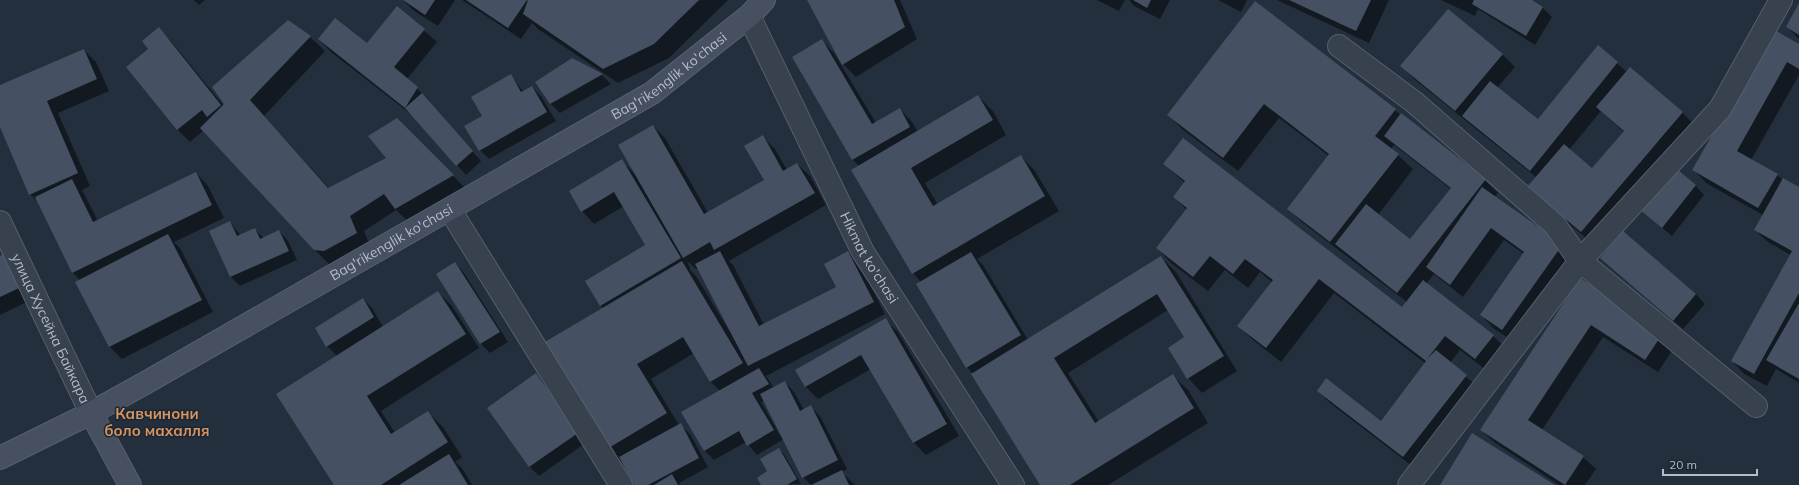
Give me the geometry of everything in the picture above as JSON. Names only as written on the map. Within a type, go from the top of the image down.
[{"type":"main road","name":"Bag'rikenglik ko'chasi","points":[[0,458],[91,413],[450,210],[652,93],[749,16],[764,0]]},
{"type":"main road","points":[[91,413],[130,485]]},
{"type":"street","points":[[1408,485],[1580,260],[1720,109],[1781,0]]},
{"type":"street","name":"Hikmat ko'chasi","points":[[749,16],[863,252],[1013,485]]},
{"type":"street","points":[[1339,46],[1414,102],[1549,220],[1580,260],[1756,406]]},
{"type":"street","points":[[450,210],[621,485]]},
{"type":"street","name":"улица Хусейна Байкара","points":[[0,222],[91,413]]},
{"type":"building","points":[[403,0],[435,0],[425,15]]},
{"type":"building","points":[[466,0],[527,0],[508,28]]},
{"type":"building","points":[[528,0],[699,0],[654,44],[603,69],[523,14]]},
{"type":"building","points":[[807,0],[894,0],[905,27],[842,65]]},
{"type":"building","points":[[1133,0],[1151,0],[1147,8]]},
{"type":"building","points":[[1289,0],[1371,0],[1356,31]]},
{"type":"building","points":[[1474,0],[1532,0],[1543,7],[1526,36],[1472,4]]},
{"type":"building","points":[[1255,1],[1396,109],[1375,136],[1399,154],[1330,242],[1287,209],[1329,154],[1264,104],[1223,158],[1167,115]]},
{"type":"building","points":[[1799,3],[1799,35],[1786,27]]},
{"type":"building","points":[[397,6],[425,29],[394,67],[418,87],[405,108],[318,39],[335,18],[367,43]]},
{"type":"building","points":[[1448,9],[1503,54],[1455,111],[1400,66]]},
{"type":"building","points":[[288,20],[311,36],[250,100],[328,188],[386,158],[368,136],[397,118],[454,175],[395,209],[384,194],[350,216],[357,233],[324,251],[314,250],[200,128],[224,104],[212,87]]},
{"type":"building","points":[[159,27],[221,105],[207,117],[202,110],[177,130],[126,67],[148,49],[142,41]]},
{"type":"building","points":[[1773,29],[1799,44],[1799,69],[1787,62],[1737,151],[1778,174],[1758,208],[1692,170]]},
{"type":"building","points":[[822,39],[872,124],[900,108],[910,127],[852,160],[792,57]]},
{"type":"building","points":[[1598,45],[1618,62],[1530,171],[1462,116],[1490,81],[1538,119]]},
{"type":"building","points":[[84,49],[97,79],[47,101],[78,173],[29,195],[0,127],[0,85]]},
{"type":"building","points":[[572,58],[603,74],[550,104],[535,82]]},
{"type":"building","points":[[1630,67],[1683,112],[1581,232],[1527,187],[1564,144],[1592,168],[1624,131],[1596,107]]},
{"type":"building","points":[[511,74],[521,92],[532,86],[547,112],[479,151],[464,126],[482,116],[471,97]]},
{"type":"building","points":[[422,93],[473,151],[456,166],[405,108]]},
{"type":"building","points":[[978,95],[993,120],[911,168],[933,206],[1021,155],[1045,196],[912,274],[851,170]]},
{"type":"building","points":[[1401,113],[1486,179],[1397,293],[1335,244],[1366,204],[1410,239],[1451,188],[1384,136]]},
{"type":"building","points":[[653,125],[704,214],[764,180],[744,146],[763,135],[783,171],[797,163],[815,193],[714,250],[710,242],[683,258],[618,145]]},
{"type":"building","points":[[1183,138],[1402,307],[1423,280],[1494,335],[1475,359],[1445,336],[1427,359],[1436,350],[1467,375],[1403,457],[1317,391],[1326,378],[1381,421],[1426,361],[1319,279],[1266,348],[1237,326],[1273,280],[1245,259],[1233,274],[1210,256],[1193,277],[1156,248],[1187,208],[1173,197],[1185,181],[1163,164]]},
{"type":"building","points":[[622,159],[681,258],[600,306],[585,281],[645,245],[614,192],[581,212],[569,191]]},
{"type":"building","points":[[1673,166],[1696,185],[1662,228],[1639,209]]},
{"type":"building","points":[[196,172],[212,205],[72,273],[35,197],[72,179],[93,222]]},
{"type":"building","points":[[1783,178],[1799,187],[1799,293],[1754,374],[1731,361],[1792,251],[1754,230]]},
{"type":"building","points":[[1482,187],[1563,244],[1502,330],[1480,315],[1524,252],[1491,228],[1450,285],[1426,267]]},
{"type":"building","points":[[230,221],[237,236],[255,228],[260,239],[279,230],[289,251],[230,277],[209,231]]},
{"type":"building","points":[[1623,231],[1696,294],[1673,321],[1600,258]]},
{"type":"building","points":[[168,234],[202,300],[109,347],[75,282]]},
{"type":"building","points":[[720,251],[759,326],[836,287],[824,264],[848,251],[874,302],[748,366],[695,264]]},
{"type":"building","points":[[971,252],[1021,335],[966,368],[916,284]]},
{"type":"building","points":[[3,254],[19,288],[0,297],[0,256]]},
{"type":"building","points":[[1161,256],[1224,356],[1187,379],[1168,348],[1184,337],[1157,294],[1054,358],[1095,423],[1173,374],[1194,408],[1070,485],[1040,485],[971,374]]},
{"type":"building","points":[[682,261],[743,363],[710,382],[683,337],[637,364],[667,413],[607,449],[543,343]]},
{"type":"building","points":[[455,262],[500,332],[480,344],[436,274]]},
{"type":"building","points":[[1580,278],[1663,333],[1645,360],[1591,325],[1528,420],[1584,456],[1565,485],[1480,430]]},
{"type":"building","points":[[438,291],[466,334],[367,396],[391,434],[428,411],[448,442],[381,485],[334,485],[276,394]]},
{"type":"building","points":[[363,298],[374,317],[326,347],[315,328]]},
{"type":"building","points":[[1799,303],[1799,379],[1766,360]]},
{"type":"building","points":[[886,318],[947,424],[913,443],[861,355],[805,387],[795,370]]},
{"type":"building","points":[[759,368],[769,384],[752,393],[774,430],[747,446],[739,431],[704,451],[681,412]]},
{"type":"building","points":[[536,373],[578,433],[529,467],[487,408]]},
{"type":"building","points":[[785,381],[800,411],[811,405],[838,460],[802,478],[760,394]]},
{"type":"building","points":[[681,423],[699,458],[648,485],[634,485],[619,457]]},
{"type":"building","points":[[1472,433],[1555,485],[1440,485]]},
{"type":"building","points":[[779,448],[797,479],[787,485],[761,485],[757,478],[767,471],[760,459]]},
{"type":"building","points":[[449,454],[468,485],[399,485]]},
{"type":"building","points":[[842,470],[849,485],[811,485]]},
{"type":"building","points":[[672,474],[678,485],[654,485]]},
{"type":"district","name":"Кавчинони боло махалля","points":[[157,422]]}]
